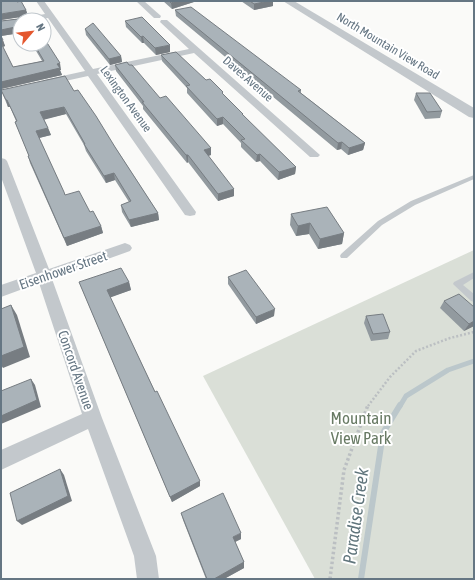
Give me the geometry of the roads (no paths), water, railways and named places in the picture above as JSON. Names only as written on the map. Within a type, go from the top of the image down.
[{"type":"street","name":"Lexington Avenue","points":[[40,1],[49,12]]},
{"type":"street","name":"Daves Avenue","points":[[140,1],[314,155]]},
{"type":"street","name":"North Mountain View Road","points":[[288,1],[474,114]]},
{"type":"street","name":"Lexington Avenue","points":[[52,16],[190,212]]},
{"type":"street","points":[[38,84],[194,50]]},
{"type":"street","name":"Concord Avenue","points":[[1,161],[44,276],[93,418],[145,556],[148,579]]},
{"type":"street","name":"Eisenhower Street","points":[[1,291],[125,248]]},
{"type":"street","points":[[1,460],[93,418]]},
{"type":"lane","points":[[344,256],[380,223],[413,203],[474,177]]},
{"type":"lane","points":[[474,275],[457,284],[474,299]]},
{"type":"waterway","name":"Paradise Creek","points":[[400,406],[406,396],[448,370],[474,361]]},
{"type":"waterway","name":"Paradise Creek","points":[[361,579],[383,433],[400,405]]},
{"type":"park label","name":"Mountain View Park","points":[[361,428]]}]
